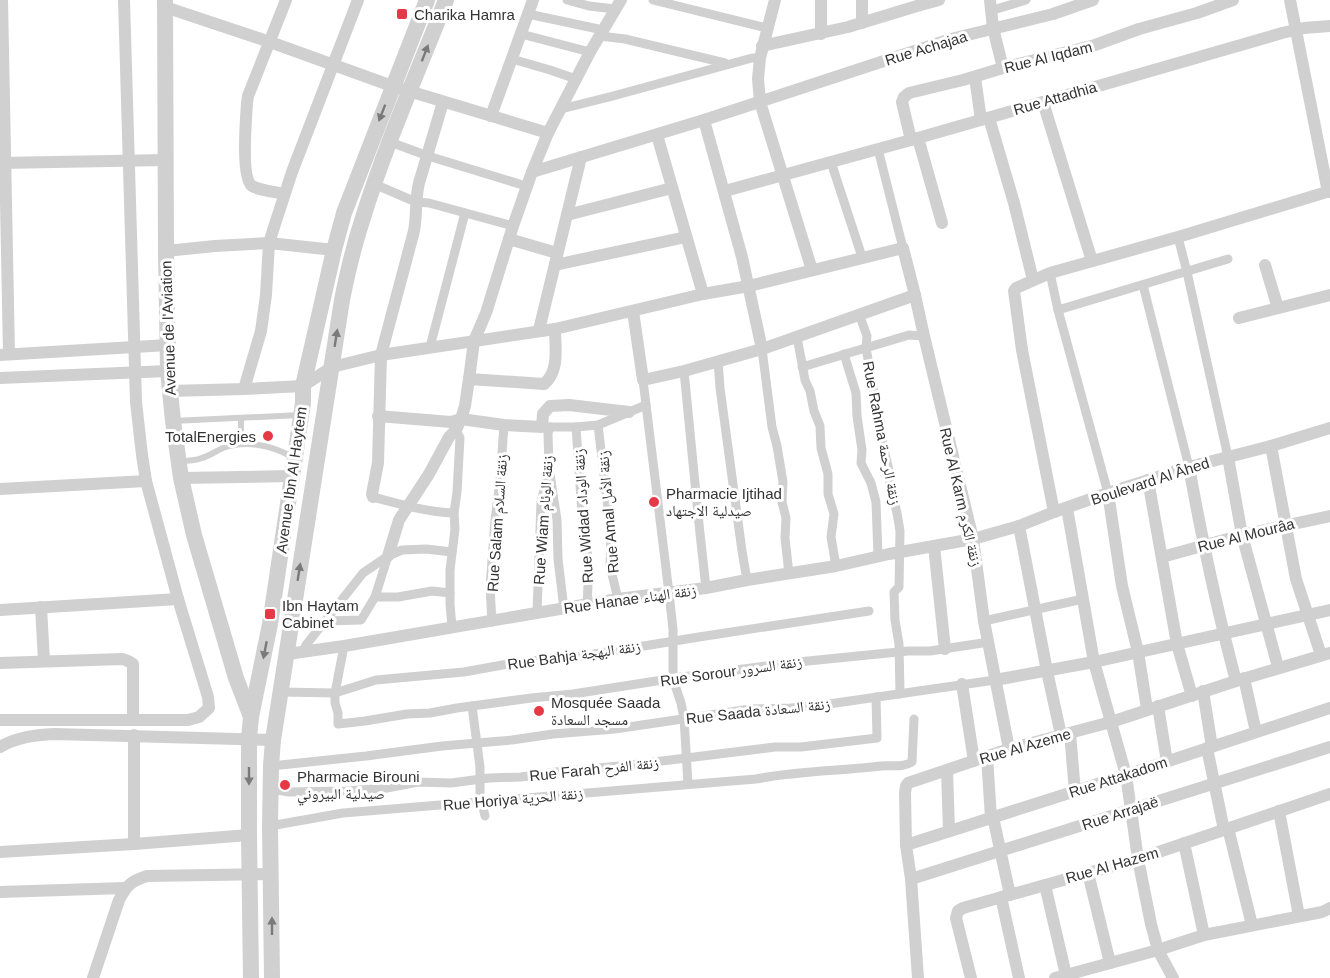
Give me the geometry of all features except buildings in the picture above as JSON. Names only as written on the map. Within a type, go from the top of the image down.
[{"type":"street","points":[[2,0],[5,354],[168,345]]},
{"type":"street","points":[[0,720],[188,720],[199,717],[208,708],[207,697],[146,481],[138,424],[123,0]]},
{"type":"street","points":[[284,194],[253,186],[249,181],[244,148],[247,103],[286,0]]},
{"type":"street","points":[[244,389],[261,331],[266,296],[269,243],[284,194],[358,0]]},
{"type":"street","name":"Avenue Ibn Al Haytem","points":[[251,978],[249,738],[251,717],[270,624],[303,403],[303,386],[334,250],[351,195],[427,0]]},
{"type":"street","name":"Avenue Ibn Al Haytem","points":[[272,978],[270,826],[273,740],[336,332],[360,226],[374,184],[446,0]]},
{"type":"street","points":[[491,116],[533,0]]},
{"type":"street","points":[[567,0],[589,6],[618,5]]},
{"type":"street","points":[[653,0],[767,28]]},
{"type":"street","points":[[775,0],[761,52],[758,79],[760,102],[812,270]]},
{"type":"street","points":[[821,0],[821,34]]},
{"type":"street","points":[[862,0],[862,23]]},
{"type":"street","points":[[561,109],[752,58],[761,52],[862,23],[901,5],[939,0]]},
{"type":"street","points":[[1003,68],[990,5],[1026,0]]},
{"type":"street","name":"Rue Achajaa","points":[[532,172],[657,135],[951,39],[1053,14],[1093,0]]},
{"type":"street","name":"Rue Al Iqdam","points":[[914,139],[902,102],[909,93],[1095,45],[1233,0]]},
{"type":"street","points":[[1054,512],[1022,350],[1014,291],[1050,273],[1329,191],[1290,0]]},
{"type":"street","points":[[165,4],[410,92],[548,133]]},
{"type":"street","name":"Avenue de l'Aviation","points":[[165,4],[168,371],[172,421],[194,535],[236,678],[251,717]]},
{"type":"street","points":[[325,621],[361,620],[375,597],[399,520],[458,425],[466,399],[474,341],[486,313],[526,186],[548,133],[590,52],[618,5]]},
{"type":"street","points":[[528,14],[727,64]]},
{"type":"street","name":"Rue Attadhia","points":[[725,191],[1282,33],[1330,26]]},
{"type":"street","points":[[521,34],[590,52]]},
{"type":"street","points":[[512,59],[576,79]]},
{"type":"street","points":[[975,77],[985,119],[1014,203],[1033,280]]},
{"type":"street","points":[[443,102],[419,183],[414,231],[381,355],[378,463],[372,494],[373,497],[409,506],[454,513]]},
{"type":"street","points":[[1043,102],[1092,261]]},
{"type":"street","points":[[704,120],[742,257],[762,349],[772,427],[783,482],[782,502],[786,518],[785,538],[789,574]]},
{"type":"street","points":[[657,135],[703,294]]},
{"type":"street","points":[[914,139],[942,223]]},
{"type":"street","points":[[390,142],[526,186]]},
{"type":"street","points":[[170,391],[303,386],[332,367],[381,355],[555,328],[703,294],[749,286],[903,248],[878,149]]},
{"type":"street","points":[[539,330],[581,158]]},
{"type":"street","points":[[3,163],[166,160]]},
{"type":"street","points":[[831,162],[862,257]]},
{"type":"street","points":[[374,184],[416,202],[429,203],[513,226]]},
{"type":"street","points":[[567,214],[672,188]]},
{"type":"street","points":[[430,347],[465,213]]},
{"type":"street","points":[[509,239],[556,259],[686,237]]},
{"type":"street","points":[[1178,237],[1228,457],[1242,535],[1278,667]]},
{"type":"street","points":[[166,251],[269,243],[334,250]]},
{"type":"street","name":"Rue Al Karm زنقة الكرم","points":[[903,248],[973,539],[984,621],[1009,749]]},
{"type":"street","points":[[1058,310],[1228,259]]},
{"type":"street","points":[[1265,265],[1278,308]]},
{"type":"street","points":[[1050,273],[1108,493],[1122,586],[1167,762]]},
{"type":"street","points":[[1143,285],[1189,467],[1203,545],[1223,633],[1256,732]]},
{"type":"street","points":[[643,380],[762,349],[915,295]]},
{"type":"street","points":[[1239,318],[1330,295]]},
{"type":"street","points":[[633,310],[669,593],[673,679],[684,718],[688,784]]},
{"type":"street","name":"Rue Rahma زنقة الرحمة","points":[[859,314],[867,336],[866,348],[900,531],[899,587],[894,592],[900,694]]},
{"type":"street","points":[[469,379],[544,384],[550,379],[555,361],[555,328]]},
{"type":"street","points":[[802,367],[909,335],[924,336]]},
{"type":"street","points":[[797,337],[805,380],[820,426],[821,448],[828,474],[828,494],[834,514],[831,537],[836,566]]},
{"type":"street","points":[[844,354],[856,393],[862,450],[861,463],[871,483],[876,501],[878,556]]},
{"type":"street","points":[[718,361],[747,580]]},
{"type":"street","points":[[684,370],[706,588]]},
{"type":"street","points":[[0,378],[168,371]]},
{"type":"street","points":[[546,427],[543,414],[550,406],[569,405],[629,412]]},
{"type":"street","points":[[378,416],[451,422],[458,425],[576,427],[598,425],[646,405]]},
{"type":"street","points":[[452,627],[450,593],[460,438],[458,425]]},
{"type":"street","name":"Rue Salam زنقة السلام","points":[[492,622],[490,587],[504,425]]},
{"type":"street","name":"Rue Amal زنقة الأمل","points":[[598,425],[610,533],[610,566],[618,599]]},
{"type":"street","name":"Rue Wiam زنقة الوئام","points":[[537,613],[542,502],[549,469],[546,427]]},
{"type":"street","name":"Rue Widad زنقة الوداد","points":[[576,427],[582,513],[589,566],[587,605]]},
{"type":"street","name":"Boulevard Al Âhed","points":[[973,539],[1019,526],[1108,493],[1189,467],[1330,428]]},
{"type":"street","points":[[1271,446],[1296,579],[1325,654]]},
{"type":"street","points":[[549,469],[557,520],[558,559],[564,609]]},
{"type":"street","points":[[182,478],[292,476]]},
{"type":"street","points":[[1148,480],[1177,644],[1197,694],[1210,748],[1214,783],[1251,926]]},
{"type":"street","points":[[0,489],[146,481]]},
{"type":"street","points":[[1067,508],[1094,662],[1126,775],[1146,899],[1158,950],[1173,978]]},
{"type":"street","name":"Rue Al Mourâa","points":[[1162,557],[1242,535],[1330,516]]},
{"type":"street","points":[[1019,526],[1047,671],[1066,734],[1075,792]]},
{"type":"street","name":"Rue Hanae زنقة الهناء","points":[[287,654],[492,622],[618,599],[706,588],[836,566],[973,539]]},
{"type":"street","points":[[934,546],[945,649]]},
{"type":"street","points":[[307,652],[304,647],[363,573],[388,556],[402,550],[426,549],[452,552]]},
{"type":"street","points":[[375,597],[398,597],[432,591],[450,593]]},
{"type":"street","points":[[0,610],[178,599]]},
{"type":"street","points":[[984,621],[1083,599]]},
{"type":"street","points":[[41,607],[44,661]]},
{"type":"street","points":[[995,680],[1094,662],[1330,610]]},
{"type":"street","name":"Rue Bahja زنقة البهجة","points":[[280,693],[334,693],[376,680],[464,672],[519,662],[576,657],[869,612]]},
{"type":"street","name":"Rue Sorour زنقة السرور","points":[[344,646],[334,693],[338,724],[798,662],[930,651],[989,642]]},
{"type":"street","name":"Avenue de l'Aviation","points":[[228,648],[259,684],[280,693]]},
{"type":"street","name":"Rue Al Azeme","points":[[918,978],[911,879],[906,845],[906,786],[1009,749],[1111,722],[1278,667],[1325,654]]},
{"type":"street","points":[[0,663],[123,659],[128,661],[133,664],[133,720]]},
{"type":"street","name":"Rue Saada زنقة السعادة","points":[[271,766],[615,729],[750,709],[830,704],[995,680]]},
{"type":"street","points":[[962,684],[974,761]]},
{"type":"street","name":"Rue Farah زنقة الفرح","points":[[271,789],[289,792],[346,791],[387,788],[418,782],[451,783],[877,738],[876,697]]},
{"type":"street","points":[[472,706],[484,816]]},
{"type":"street","name":"Rue Attakadom","points":[[906,845],[1330,708]]},
{"type":"street","name":"Rue Horiya زنقة الحرية","points":[[270,826],[343,813],[756,779],[811,771],[889,765],[905,766],[912,762],[914,719]]},
{"type":"street","points":[[0,747],[31,736],[54,734],[273,740]]},
{"type":"street","points":[[134,735],[134,844]]},
{"type":"street","name":"Rue Arrajaë","points":[[911,879],[1330,747]]},
{"type":"street","points":[[987,756],[992,818],[1001,851],[1019,978]]},
{"type":"street","points":[[947,770],[949,831]]},
{"type":"street","name":"Rue Al Hazem","points":[[971,978],[956,918],[958,911],[963,908],[1138,859],[1330,794]]},
{"type":"street","points":[[1279,811],[1299,916]]},
{"type":"street","points":[[0,852],[249,835]]},
{"type":"street","points":[[1184,843],[1204,935]]},
{"type":"street","points":[[1088,873],[1110,963]]},
{"type":"street","points":[[93,978],[119,900],[125,888],[133,880],[147,876],[272,874]]},
{"type":"street","points":[[1046,885],[1060,976],[1158,950],[1204,935],[1328,912]]},
{"type":"street","points":[[0,892],[125,888]]},
{"type":"lane","points":[[172,421],[301,415]]},
{"type":"lane","points":[[241,418],[242,444]]},
{"type":"lane","points":[[178,461],[193,461],[221,449],[242,444],[275,449],[295,458]]},
{"type":"place","name":"Charika Hamra","points":[[402,14]]},
{"type":"place","name":"TotalEnergies","points":[[268,436]]},
{"type":"place","name":"Pharmacie Ijtihad صيدلية الاجتهاد","points":[[654,502]]},
{"type":"place","name":"Ibn Haytam Cabinet","points":[[270,614]]},
{"type":"place","name":"Mosquée Saada مسجد السعادة","points":[[539,711]]},
{"type":"place","name":"Pharmacie Birouni صيدلية البيروني","points":[[285,785]]}]
